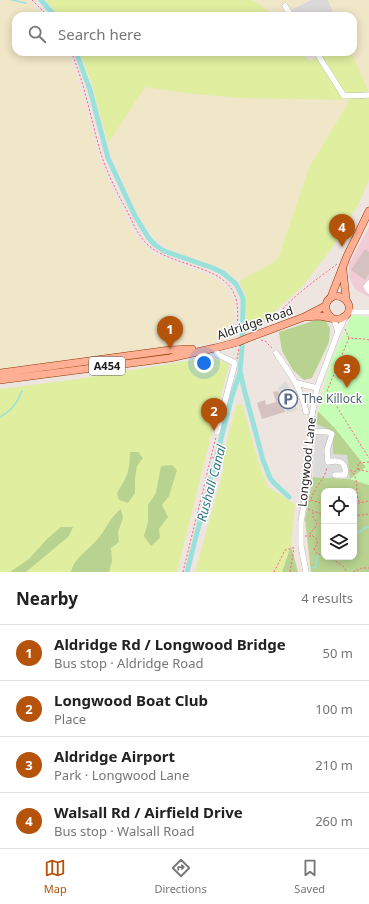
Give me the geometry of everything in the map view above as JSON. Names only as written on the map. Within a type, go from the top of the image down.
[{"type":"main road","points":[[341,265],[347,308],[341,318],[333,318],[327,313],[325,306],[331,297],[341,265],[369,212]]},
{"type":"main road","points":[[331,297],[340,296],[347,308]]},
{"type":"main road","name":"Aldridge Road","points":[[0,380],[170,358],[214,349],[304,317],[325,306]]},
{"type":"main road","name":"Aldridge Road","points":[[304,317],[319,316],[333,318]]},
{"type":"main road","name":"Aldridge Road","points":[[0,373],[170,350],[214,349]]},
{"type":"street","points":[[285,6],[289,12]]},
{"type":"street","points":[[319,56],[344,96],[369,95]]},
{"type":"street","points":[[369,283],[366,287],[369,291]]},
{"type":"street","points":[[347,308],[367,311]]},
{"type":"street","name":"Longwood Lane","points":[[306,572],[302,554],[301,522],[310,452],[310,431],[317,388],[347,308]]},
{"type":"street","points":[[333,318],[338,332]]},
{"type":"street","points":[[214,349],[217,354],[235,363],[217,432]]},
{"type":"street","points":[[276,353],[296,383],[302,396],[306,412]]},
{"type":"street","points":[[296,383],[317,388]]},
{"type":"street","points":[[310,431],[328,432],[332,434],[327,450],[328,462],[336,461],[344,464],[346,470],[345,475],[335,475]]},
{"type":"path","points":[[32,0],[44,12]]},
{"type":"path","points":[[72,56],[82,82],[103,157],[123,203],[139,234],[156,252],[211,273],[225,280],[234,292],[238,309],[237,335],[240,348],[235,363]]},
{"type":"path","points":[[270,330],[277,316],[297,296],[341,265]]},
{"type":"path","points":[[342,323],[349,338],[327,391],[369,458]]},
{"type":"path","points":[[349,338],[369,340]]},
{"type":"path","points":[[258,339],[265,341],[276,353]]},
{"type":"path","points":[[183,572],[217,432]]},
{"type":"path","points":[[212,457],[219,460]]},
{"type":"path","points":[[321,514],[309,510],[308,502],[311,500],[313,492],[326,475],[328,462]]},
{"type":"path","points":[[358,469],[358,463],[369,462]]},
{"type":"path","points":[[344,464],[357,479],[357,494],[359,502],[369,501]]},
{"type":"path","points":[[358,469],[369,472]]},
{"type":"path","points":[[353,473],[358,469]]},
{"type":"path","points":[[311,500],[321,503]]},
{"type":"path","points":[[313,511],[313,517],[317,523],[315,528],[310,533],[317,540],[317,545],[314,548],[316,553],[321,555]]},
{"type":"path","points":[[357,516],[369,514]]},
{"type":"path","points":[[301,536],[313,536]]},
{"type":"path","points":[[274,572],[284,550],[294,548],[290,572]]},
{"type":"path","points":[[335,560],[347,572]]},
{"type":"path","points":[[353,572],[362,568],[369,568]]},
{"type":"shaded area","points":[[0,0],[29,0],[42,12],[12,12],[12,56],[69,56],[75,70],[102,166],[120,206],[137,238],[153,254],[210,276],[220,281],[227,288],[233,301],[234,337],[210,344],[176,345],[0,369]]},
{"type":"shaded area","points":[[251,0],[311,0],[289,12],[268,12],[258,3]]},
{"type":"shaded area","points":[[311,0],[328,0],[333,12],[289,12]]},
{"type":"shaded area","points":[[328,0],[369,0],[368,92],[353,56],[357,56],[357,12],[333,12]]},
{"type":"shaded area","points":[[145,87],[185,93],[238,98],[351,100],[309,168],[279,256],[273,263],[239,281],[221,268],[175,252],[157,241],[138,216],[109,151],[108,143]]},
{"type":"shaded area","points":[[369,227],[369,297],[355,289],[349,278],[349,264]]},
{"type":"shaded area","name":"The Killock","points":[[286,381],[297,410],[287,413],[278,388]]},
{"type":"shaded area","points":[[316,424],[332,431],[333,454],[347,455],[350,479],[313,477]]},
{"type":"green space","points":[[46,0],[251,0],[258,3],[268,12],[55,12]]},
{"type":"green space","points":[[81,56],[305,56],[309,61],[318,56],[353,56],[369,92],[369,180],[360,201],[333,247],[302,287],[267,318],[246,333],[246,296],[239,281],[273,263],[279,256],[309,168],[350,100],[238,98],[185,93],[145,87],[108,143],[91,81]]},
{"type":"green space","points":[[352,315],[369,317],[369,485],[350,479],[366,467],[334,427],[318,411],[330,364]]},
{"type":"green space","points":[[316,320],[325,320],[330,328],[329,342],[312,378],[304,380],[293,370],[282,351],[279,332]]},
{"type":"green space","points":[[211,357],[229,364],[177,572],[0,572],[0,389],[78,379]]},
{"type":"green space","points":[[242,404],[259,463],[268,487],[295,504],[291,546],[282,572],[195,572],[223,471],[223,456],[236,405]]},
{"type":"green space","points":[[318,411],[334,427],[366,467],[350,479],[369,485],[369,572],[311,572],[305,519],[313,477],[349,479],[333,454],[332,431],[316,424]]},
{"type":"green space","points":[[130,452],[138,452],[143,458],[137,466],[135,493],[128,503],[119,500],[117,493],[127,474]]},
{"type":"green space","points":[[172,465],[177,470],[169,496],[162,505],[168,517],[159,529],[160,538],[151,546],[144,536],[148,522],[148,505],[156,493],[161,466]]},
{"type":"green space","points":[[121,509],[123,518],[118,532],[119,542],[111,548],[112,561],[109,572],[71,572],[78,559],[96,541],[113,516]]},
{"type":"green space","points":[[61,527],[73,527],[69,536],[26,572],[10,572],[29,559],[47,539]]},
{"type":"green space","points":[[291,546],[298,572],[282,572]]},
{"type":"building","points":[[365,249],[369,252],[369,274],[365,280],[351,270]]},
{"type":"building","points":[[278,391],[285,412],[262,419],[257,403],[265,400],[266,405],[276,402],[273,392]]},
{"type":"waterway","points":[[12,0],[26,3]]},
{"type":"waterway","points":[[41,0],[52,12]]},
{"type":"waterway","points":[[77,56],[90,90],[108,158],[135,216],[148,237],[154,244],[164,251],[223,273],[236,284],[243,298],[240,371],[244,389],[263,460],[270,478],[289,497]]},
{"type":"waterway","name":"Rushall Canal","points":[[187,572],[232,396],[240,372]]},
{"type":"waterway","points":[[0,417],[13,406],[22,391]]},
{"type":"waterway","points":[[357,533],[369,527]]},
{"type":"waterway","points":[[311,568],[316,567],[317,556]]},
{"type":"place","name":"Walsall Rd / Airfield Drive","points":[[342,247]]},
{"type":"place","name":"Aldridge Rd / Longwood Bridge","points":[[170,349]]},
{"type":"place","name":"Aldridge Airport","points":[[347,388]]},
{"type":"place","name":"The Killock","points":[[288,399]]},
{"type":"place","name":"Longwood Boat Club","points":[[214,431]]}]
